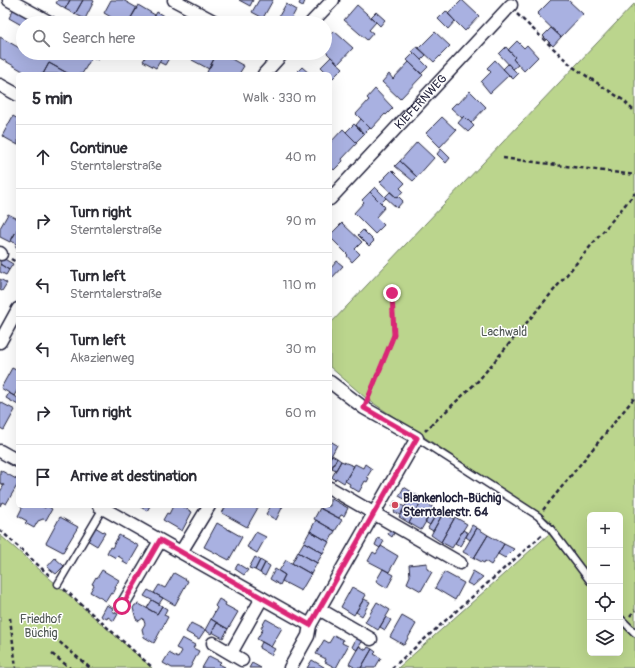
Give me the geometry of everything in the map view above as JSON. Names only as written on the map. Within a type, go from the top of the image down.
[{"type":"street","points":[[9,0],[38,16]]},
{"type":"street","points":[[174,0],[204,16]]},
{"type":"street","points":[[318,16],[333,0]]},
{"type":"street","name":"KIEFERNWEG","points":[[332,197],[509,2]]},
{"type":"street","points":[[266,72],[274,60]]},
{"type":"street","points":[[0,85],[16,94]]},
{"type":"street","points":[[0,342],[16,313]]},
{"type":"street","points":[[290,668],[308,636],[310,625],[417,438],[364,408],[332,384]]},
{"type":"street","points":[[0,451],[16,460]]},
{"type":"street","points":[[332,489],[460,563]]},
{"type":"street","points":[[103,508],[310,625]]},
{"type":"street","points":[[181,552],[208,508]]},
{"type":"street","points":[[122,606],[160,540]]},
{"type":"street","points":[[231,653],[262,598]]},
{"type":"street","points":[[319,610],[371,639]]},
{"type":"street","points":[[212,643],[242,660]]},
{"type":"lane","points":[[417,438],[538,516],[550,528],[587,577]]},
{"type":"lane","points":[[58,584],[100,508]]},
{"type":"lane","points":[[622,620],[635,633]]},
{"type":"path","points":[[509,2],[517,14],[573,67],[623,100],[635,112]]},
{"type":"path","points":[[503,158],[635,174]]},
{"type":"path","points":[[417,438],[478,381],[635,193]]},
{"type":"path","points":[[364,408],[394,335],[392,293]]},
{"type":"path","points":[[538,516],[635,397]]},
{"type":"path","points":[[392,668],[550,528]]},
{"type":"path","points":[[0,530],[58,584],[153,668]]},
{"type":"path","points":[[10,618],[16,668]]},
{"type":"path","points":[[49,633],[90,668]]},
{"type":"path","points":[[52,654],[70,668]]},
{"type":"green space","name":"Lachwald","points":[[635,3],[635,629],[623,616],[623,512],[587,512],[587,571],[549,520],[367,399],[332,369],[332,322]]},
{"type":"green space","points":[[549,534],[587,582],[587,656],[623,656],[623,626],[635,637],[635,668],[398,668]]},
{"type":"green space","name":"Friedhof Büchig","points":[[0,535],[152,668],[0,668]]},
{"type":"building","points":[[58,0],[70,0],[65,9],[56,3]]},
{"type":"building","points":[[70,0],[83,0],[75,14],[65,9]]},
{"type":"building","points":[[83,0],[94,1],[86,16],[79,16],[75,14]]},
{"type":"building","points":[[111,0],[123,0],[137,8],[132,16],[109,16],[104,13]]},
{"type":"building","points":[[239,0],[253,0],[250,6]]},
{"type":"building","points":[[259,0],[273,0],[264,16],[259,16],[252,12]]},
{"type":"building","points":[[301,0],[305,1],[303,6],[299,4]]},
{"type":"building","points":[[462,0],[479,16],[465,31],[448,14]]},
{"type":"building","points":[[551,0],[568,0],[583,14],[561,37],[537,14]]},
{"type":"building","points":[[286,4],[296,10],[293,16],[279,16]]},
{"type":"building","points":[[138,5],[155,15],[154,16],[132,16]]},
{"type":"building","points":[[357,5],[376,22],[369,30],[373,33],[367,40],[344,20]]},
{"type":"building","points":[[14,8],[29,16],[16,16],[16,22],[9,18]]},
{"type":"building","points":[[446,11],[455,21],[448,29],[438,19]]},
{"type":"building","points":[[157,12],[164,16],[155,16]]},
{"type":"building","points":[[376,12],[385,20],[380,26],[371,17]]},
{"type":"building","points":[[551,28],[561,37],[553,46],[543,36]]},
{"type":"building","points":[[334,31],[353,48],[338,64],[332,58],[332,33]]},
{"type":"building","points":[[435,32],[450,46],[434,62],[419,48]]},
{"type":"building","points":[[0,37],[16,46],[16,60],[90,60],[83,72],[65,72],[49,63],[44,72],[24,72],[0,58]]},
{"type":"building","points":[[517,41],[524,48],[527,45],[538,57],[524,71],[513,59],[515,57],[508,50]]},
{"type":"building","points":[[417,47],[426,55],[421,60],[412,51]]},
{"type":"building","points":[[506,47],[515,57],[513,59],[518,65],[513,69],[499,54]]},
{"type":"building","points":[[414,53],[428,67],[421,74],[407,60]]},
{"type":"building","points":[[332,58],[343,68],[333,78],[332,72],[326,72],[321,67],[328,60],[332,60]]},
{"type":"building","points":[[144,60],[161,60],[156,68]]},
{"type":"building","points":[[160,60],[168,60],[165,65],[159,62]]},
{"type":"building","points":[[192,60],[214,60],[209,69]]},
{"type":"building","points":[[213,60],[233,60],[244,66],[240,72],[207,72]]},
{"type":"building","points":[[495,60],[509,75],[490,93],[481,82],[491,72],[487,68]]},
{"type":"building","points":[[409,62],[423,75],[400,99],[382,82],[389,74],[393,79]]},
{"type":"building","points":[[49,63],[65,72],[44,72]]},
{"type":"building","points":[[508,64],[518,74],[513,79],[503,69]]},
{"type":"building","points":[[302,67],[308,72],[297,72]]},
{"type":"building","points":[[375,89],[393,108],[371,129],[356,114],[369,100],[367,98]]},
{"type":"building","points":[[470,91],[486,107],[471,123],[464,116],[462,118],[451,108],[456,103],[458,104]]},
{"type":"building","points":[[13,116],[16,118],[16,144],[2,136]]},
{"type":"building","points":[[464,116],[474,126],[468,132],[458,123]]},
{"type":"building","points":[[442,117],[456,130],[440,147],[426,133]]},
{"type":"building","points":[[361,119],[370,128],[364,134],[356,125]]},
{"type":"building","points":[[354,124],[364,134],[356,142],[346,132]]},
{"type":"building","points":[[343,129],[357,143],[334,170],[332,168],[332,141]]},
{"type":"building","points":[[417,142],[434,158],[417,177],[400,161]]},
{"type":"building","points":[[441,149],[450,158],[446,163],[437,154]]},
{"type":"building","points":[[400,161],[417,177],[413,181],[395,166]]},
{"type":"building","points":[[392,170],[405,183],[400,188],[403,191],[397,198],[380,182]]},
{"type":"building","points":[[375,187],[386,198],[381,203],[370,192]]},
{"type":"building","points":[[370,192],[385,207],[376,217],[384,225],[375,234],[354,213],[364,202],[362,200]]},
{"type":"building","points":[[390,192],[397,198],[398,196],[403,201],[397,208],[385,197]]},
{"type":"building","points":[[8,214],[16,218],[16,232],[10,242],[0,237],[0,228]]},
{"type":"building","points":[[342,223],[362,242],[355,249],[360,254],[352,262],[347,256],[348,255],[332,239],[332,233]]},
{"type":"building","points":[[363,230],[374,241],[369,246],[358,235]]},
{"type":"building","points":[[16,232],[16,244],[11,241]]},
{"type":"building","points":[[1,257],[13,264],[9,270],[0,264]]},
{"type":"building","points":[[337,261],[343,266],[332,278],[332,267]]},
{"type":"building","points":[[0,264],[9,270],[6,275],[0,272]]},
{"type":"building","points":[[0,279],[7,283],[2,291],[0,290]]},
{"type":"building","points":[[12,368],[16,370],[16,392],[14,396],[1,388]]},
{"type":"building","points":[[9,393],[16,397],[16,404],[6,398]]},
{"type":"building","points":[[0,402],[15,410],[4,430],[0,428]]},
{"type":"building","points":[[332,442],[337,445],[332,454]]},
{"type":"building","points":[[332,455],[337,458],[332,467]]},
{"type":"building","points":[[337,458],[341,461],[336,470],[332,468]]},
{"type":"building","points":[[341,461],[354,466],[344,483],[336,478],[335,480],[332,477]]},
{"type":"building","points":[[355,464],[363,468],[365,464],[372,469],[367,477],[369,478],[367,482],[365,481],[359,492],[349,486],[350,484],[345,481]]},
{"type":"building","points":[[0,470],[16,479],[16,487],[6,504],[2,502],[0,506],[0,492],[4,485],[0,483]]},
{"type":"building","points":[[404,487],[423,499],[409,523],[399,517],[408,501],[399,496]]},
{"type":"building","points":[[332,499],[348,508],[344,516],[341,515],[339,518],[321,509],[332,508]]},
{"type":"building","name":"Blankenloch-Büchig Sterntalerstr. 64","points":[[395,501],[399,503],[395,509],[392,507]]},
{"type":"building","points":[[422,501],[434,508],[421,530],[409,523]]},
{"type":"building","points":[[399,504],[405,507],[400,515],[394,512]]},
{"type":"building","points":[[22,508],[52,509],[46,520],[43,519],[38,521],[34,528],[25,523],[27,521],[18,516]]},
{"type":"building","points":[[172,508],[185,508],[192,512],[182,531],[163,520],[167,513],[169,514]]},
{"type":"building","points":[[225,508],[258,508],[247,527],[222,513]]},
{"type":"building","points":[[270,508],[282,508],[276,520],[266,514]]},
{"type":"building","points":[[320,508],[342,520],[335,531],[314,519]]},
{"type":"building","points":[[431,512],[436,515],[430,525],[425,522]]},
{"type":"building","points":[[443,513],[454,519],[441,542],[431,535]]},
{"type":"building","points":[[436,514],[441,517],[433,531],[428,528]]},
{"type":"building","points":[[60,517],[78,527],[63,552],[46,543]]},
{"type":"building","points":[[455,517],[467,524],[452,548],[441,542]]},
{"type":"building","points":[[316,520],[335,531],[329,542],[310,531]]},
{"type":"building","points":[[217,523],[242,537],[229,560],[204,547]]},
{"type":"building","points":[[472,525],[477,528],[470,540],[466,537]]},
{"type":"building","points":[[95,527],[105,533],[97,546],[87,540]]},
{"type":"building","points":[[477,528],[488,535],[474,558],[463,552]]},
{"type":"building","points":[[390,530],[394,533],[392,537],[388,534]]},
{"type":"building","points":[[463,530],[468,533],[460,546],[455,543]]},
{"type":"building","points":[[310,531],[329,542],[323,553],[304,542]]},
{"type":"building","points":[[256,532],[266,537],[257,553],[247,547]]},
{"type":"building","points":[[119,535],[139,546],[128,565],[118,556],[116,558],[107,553],[110,547],[112,548]]},
{"type":"building","points":[[488,535],[504,544],[491,565],[485,561],[484,563],[474,558]]},
{"type":"building","points":[[378,538],[384,541],[380,548],[375,545]]},
{"type":"building","points":[[304,542],[323,553],[317,563],[298,552]]},
{"type":"building","points":[[504,544],[514,549],[505,558],[498,554]]},
{"type":"building","points":[[381,546],[398,556],[389,572],[368,561],[373,552],[376,554]]},
{"type":"building","points":[[298,552],[317,563],[311,574],[292,563]]},
{"type":"building","points":[[255,557],[260,560],[255,570],[249,568]]},
{"type":"building","points":[[55,558],[64,566],[56,574],[47,567]]},
{"type":"building","points":[[260,560],[265,563],[260,573],[255,570]]},
{"type":"building","points":[[286,560],[311,574],[301,591],[282,581],[285,575],[279,571]]},
{"type":"building","points":[[265,563],[270,566],[265,576],[260,573]]},
{"type":"building","points":[[427,563],[427,569],[432,572],[421,591],[407,583],[410,576],[409,565]]},
{"type":"building","points":[[238,564],[248,570],[244,575],[235,569]]},
{"type":"building","points":[[275,569],[285,575],[280,585],[270,579]]},
{"type":"building","points":[[383,569],[394,575],[387,588],[376,581]]},
{"type":"building","points":[[102,570],[119,580],[113,594],[111,593],[106,601],[90,592],[94,585],[92,584]]},
{"type":"building","points":[[473,571],[483,577],[473,586],[467,583]]},
{"type":"building","points":[[444,572],[464,583],[455,600],[435,588]]},
{"type":"building","points":[[174,573],[188,581],[175,605],[154,593],[159,585],[165,588]]},
{"type":"building","points":[[352,587],[366,595],[354,615],[341,607]]},
{"type":"building","points":[[148,590],[163,598],[159,604],[144,596]]},
{"type":"building","points":[[219,599],[226,603],[225,605],[238,612],[228,629],[211,619],[217,608],[215,606]]},
{"type":"building","points":[[364,599],[370,602],[362,616],[356,612]]},
{"type":"building","points":[[152,600],[162,606],[157,614],[147,608]]},
{"type":"building","points":[[377,602],[390,610],[378,630],[365,622]]},
{"type":"building","points":[[139,604],[157,614],[162,606],[167,609],[164,615],[168,617],[154,643],[144,637],[142,629],[145,624],[143,618],[139,621],[136,619],[133,608],[135,605]]},
{"type":"building","points":[[107,605],[113,608],[112,611],[118,614],[114,621],[108,617],[107,619],[101,616]]},
{"type":"building","points":[[402,616],[416,624],[404,645],[390,637]]},
{"type":"building","points":[[386,617],[391,620],[385,630],[380,627]]},
{"type":"building","points":[[211,619],[217,623],[211,634],[205,630]]},
{"type":"building","points":[[266,619],[282,628],[271,647],[257,639],[263,629],[261,628]]},
{"type":"building","points":[[191,623],[205,630],[199,639],[186,632]]},
{"type":"building","points":[[217,623],[228,629],[223,638],[212,632]]},
{"type":"building","points":[[334,635],[343,640],[342,643],[348,646],[336,668],[325,662],[326,659],[316,654],[324,640],[329,643]]},
{"type":"building","points":[[357,637],[363,640],[357,650],[352,647]]},
{"type":"building","points":[[182,638],[195,645],[193,648],[199,651],[190,668],[172,668],[163,663],[169,653],[178,658],[182,651],[176,648]]},
{"type":"building","points":[[262,642],[275,649],[271,655],[259,648]]},
{"type":"building","points":[[359,646],[366,650],[368,647],[372,649],[361,668],[354,668],[349,664]]},
{"type":"building","points":[[372,649],[376,652],[374,654],[381,658],[375,668],[361,668]]},
{"type":"building","points":[[209,656],[221,662],[219,664],[225,667],[202,668]]},
{"type":"building","points":[[312,660],[324,667],[324,668],[307,668]]},
{"type":"building","points":[[252,663],[261,668],[249,668]]},
{"type":"place","name":"Blankenloch-Büchig Sterntalerstr. 64","points":[[395,505]]},
{"type":"route","points":[[122,606],[160,540],[310,625],[417,438],[364,408],[394,335],[392,293]]}]
